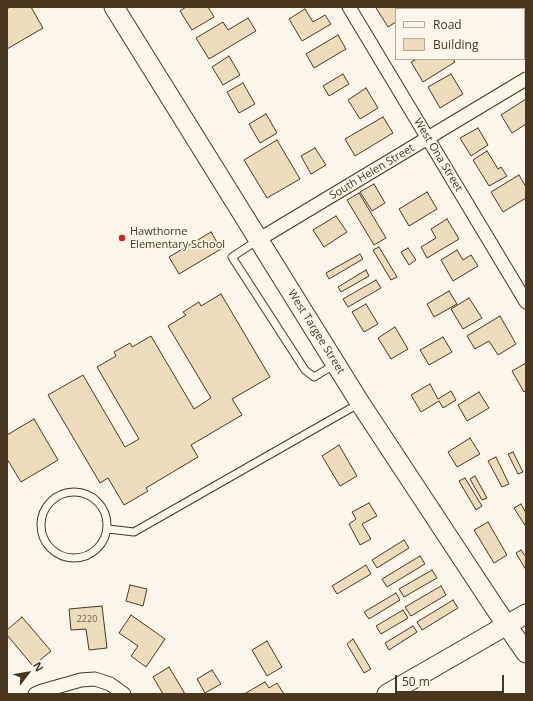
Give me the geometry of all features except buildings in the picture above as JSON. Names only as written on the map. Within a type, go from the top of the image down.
[{"type":"street","name":"West Targee Street","points":[[114,7],[360,403],[507,626],[526,652]]},
{"type":"street","name":"West Ona Street","points":[[349,7],[526,302]]},
{"type":"street","name":"South Helen Street","points":[[258,240],[526,79]]},
{"type":"street","points":[[387,694],[526,614]]},
{"type":"street","points":[[35,694],[81,680],[95,679],[110,684],[124,694]]},
{"type":"lane","points":[[258,240],[232,257],[305,370],[314,377],[336,364]]},
{"type":"lane","points":[[108,529],[134,532],[360,403]]},
{"type":"lane","points":[[76,492],[87,494],[96,500],[103,508],[107,518],[108,529],[104,540],[98,549],[89,556],[78,559],[67,558],[56,554],[48,546],[42,536],[40,525],[42,514],[47,504],[55,497],[65,493],[76,492]]},
{"type":"place","name":"Hawthorne Elementary School","points":[[122,238]]}]
